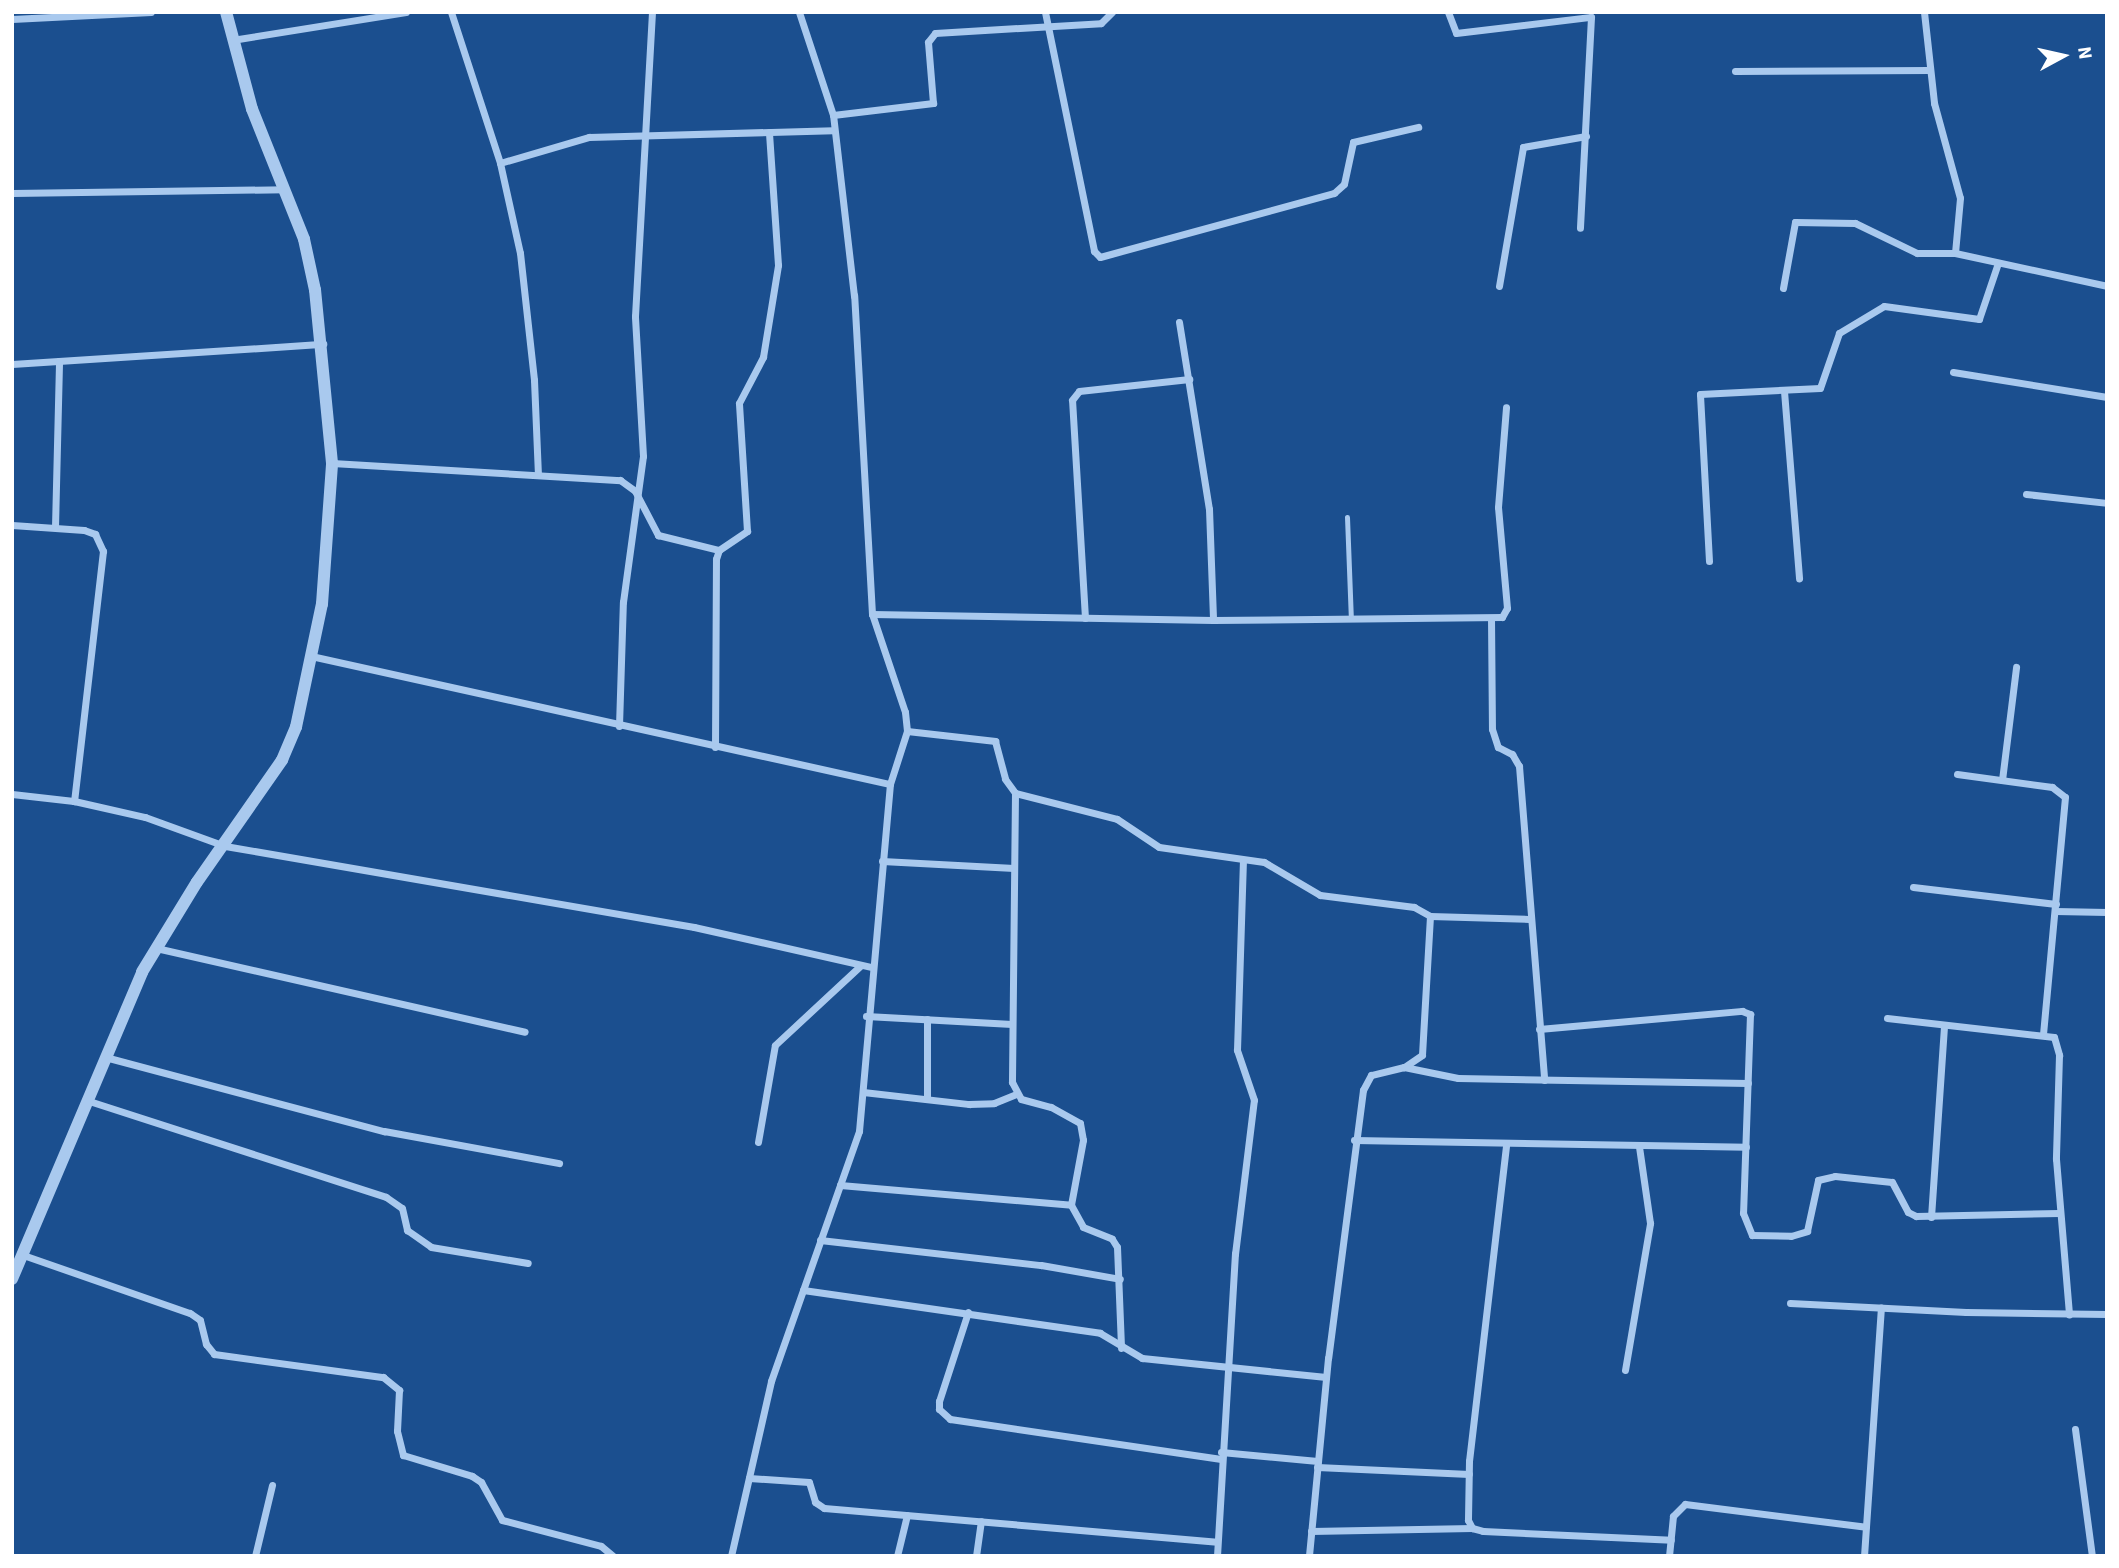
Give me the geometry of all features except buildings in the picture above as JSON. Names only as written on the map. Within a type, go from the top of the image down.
[{"type":"street","points":[[12,19],[151,12]]},
{"type":"street","points":[[12,1279],[89,1101],[105,1057],[156,948],[282,760],[296,727],[321,604],[332,463],[323,344],[304,239],[252,109],[226,12]]},
{"type":"street","points":[[232,40],[406,12]]},
{"type":"street","points":[[451,12],[500,163],[526,300],[538,475]]},
{"type":"street","points":[[619,726],[624,602],[635,491],[643,456],[635,316],[643,132],[652,12]]},
{"type":"street","points":[[731,1556],[771,1381],[859,1131],[866,1016],[890,784],[907,731],[905,712],[873,614],[854,296],[833,115],[799,12]]},
{"type":"street","points":[[1045,12],[1045,25],[1094,251],[1100,257],[1334,193],[1344,184],[1353,142],[1418,127]]},
{"type":"street","points":[[833,115],[933,103],[928,42],[935,33],[1105,22],[1112,12]]},
{"type":"street","points":[[1448,12],[1456,33],[1591,17],[1580,228]]},
{"type":"street","points":[[1924,12],[1934,103],[1960,198],[1955,253]]},
{"type":"street","points":[[1735,71],[1930,70]]},
{"type":"street","points":[[500,163],[589,137],[643,132],[833,130]]},
{"type":"street","points":[[332,463],[620,480],[635,491],[658,535],[719,550],[744,536],[748,524],[739,403],[763,357],[778,265],[769,132]]},
{"type":"street","points":[[1499,286],[1523,147],[1586,136]]},
{"type":"street","points":[[12,193],[286,189]]},
{"type":"street","points":[[1783,288],[1795,222],[1855,223],[1917,253],[1955,253],[2107,286]]},
{"type":"street","points":[[1709,561],[1700,394],[1819,388],[1839,333],[1884,306],[1979,319],[1984,315],[1998,263]]},
{"type":"street","points":[[1179,322],[1209,509],[1213,620]]},
{"type":"street","points":[[12,364],[323,344]]},
{"type":"street","points":[[55,527],[60,361]]},
{"type":"street","points":[[1953,372],[2107,397]]},
{"type":"street","points":[[1085,618],[1072,400],[1079,391],[1189,379]]},
{"type":"street","points":[[1784,391],[1799,578]]},
{"type":"street","points":[[873,614],[1213,620],[1502,617],[1507,608],[1498,526],[1506,407]]},
{"type":"street","points":[[2026,494],[2107,503]]},
{"type":"street","points":[[12,525],[55,527],[94,534],[103,551],[74,801]]},
{"type":"street","points":[[715,747],[719,550]]},
{"type":"street","points":[[1492,618],[1492,729],[1498,747],[1512,754],[1518,766],[1544,1080]]},
{"type":"street","points":[[311,656],[890,784]]},
{"type":"street","points":[[2002,780],[2015,667]]},
{"type":"street","points":[[907,731],[995,741],[1005,779],[1015,793],[1012,1024],[1016,1094]]},
{"type":"street","points":[[1957,774],[2052,787],[2065,797],[2043,1033]]},
{"type":"street","points":[[1015,793],[1117,819],[1170,850],[1274,866],[1302,886],[1335,900],[1414,907],[1430,916],[1529,919]]},
{"type":"street","points":[[12,794],[74,801],[181,827],[225,846],[694,927],[871,967]]},
{"type":"street","points":[[1217,1556],[1226,1367],[1254,1100],[1237,1049],[1242,860]]},
{"type":"street","points":[[882,861],[1014,868]]},
{"type":"street","points":[[1913,887],[2055,908],[2107,912]]},
{"type":"street","points":[[1404,1067],[1422,1055],[1426,1044],[1430,916]]},
{"type":"street","points":[[156,948],[525,1032]]},
{"type":"street","points":[[758,1142],[775,1045],[861,965]]},
{"type":"street","points":[[1539,1029],[1747,1012],[1753,1031],[1748,1083],[1743,1213],[1752,1235],[1791,1236],[1807,1231],[1815,1188],[1825,1177],[1892,1182],[1908,1212],[1931,1217],[2059,1213]]},
{"type":"street","points":[[866,1016],[1012,1024]]},
{"type":"street","points":[[1887,1018],[1944,1026],[2043,1033],[2054,1037],[2059,1055],[2059,1213],[2069,1314]]},
{"type":"street","points":[[927,1019],[927,1099]]},
{"type":"street","points":[[1931,1217],[1944,1026]]},
{"type":"street","points":[[105,1057],[384,1130],[559,1163]]},
{"type":"street","points":[[1309,1556],[1326,1377],[1354,1140],[1366,1081],[1382,1071],[1404,1067],[1458,1078],[1748,1083]]},
{"type":"street","points":[[863,1092],[981,1104],[1016,1094],[1080,1123],[1083,1140],[1071,1205],[1083,1227],[1112,1239],[1120,1279],[1122,1348]]},
{"type":"street","points":[[89,1101],[386,1197],[402,1208],[412,1236],[431,1247],[528,1263]]},
{"type":"street","points":[[1354,1140],[1506,1146],[1746,1147]]},
{"type":"street","points":[[1472,1528],[1469,1474],[1506,1146]]},
{"type":"street","points":[[1625,1370],[1650,1223],[1639,1147]]},
{"type":"street","points":[[840,1185],[1071,1205]]},
{"type":"street","points":[[820,1240],[1041,1265],[1120,1279]]},
{"type":"street","points":[[23,1255],[190,1313],[200,1320],[206,1344],[214,1354],[383,1377],[399,1390],[397,1438],[403,1455],[472,1476],[481,1482],[502,1520],[601,1546],[613,1556]]},
{"type":"street","points":[[803,1290],[1100,1333],[1142,1358],[1326,1377]]},
{"type":"street","points":[[1790,1303],[2107,1314]]},
{"type":"street","points":[[1864,1556],[1881,1308]]},
{"type":"street","points":[[968,1312],[939,1401],[939,1409],[950,1419],[1221,1455],[1469,1474]]},
{"type":"street","points":[[2075,1429],[2092,1556]]},
{"type":"street","points":[[749,1478],[809,1482],[815,1502],[824,1508],[1217,1542]]},
{"type":"street","points":[[255,1556],[272,1485]]},
{"type":"street","points":[[1669,1556],[1673,1516],[1685,1504],[1866,1527]]},
{"type":"street","points":[[897,1556],[907,1516]]},
{"type":"street","points":[[976,1556],[981,1521]]},
{"type":"street","points":[[1311,1531],[1472,1528],[1671,1540]]},
{"type":"lane","points":[[1348,517],[1351,619]]}]
